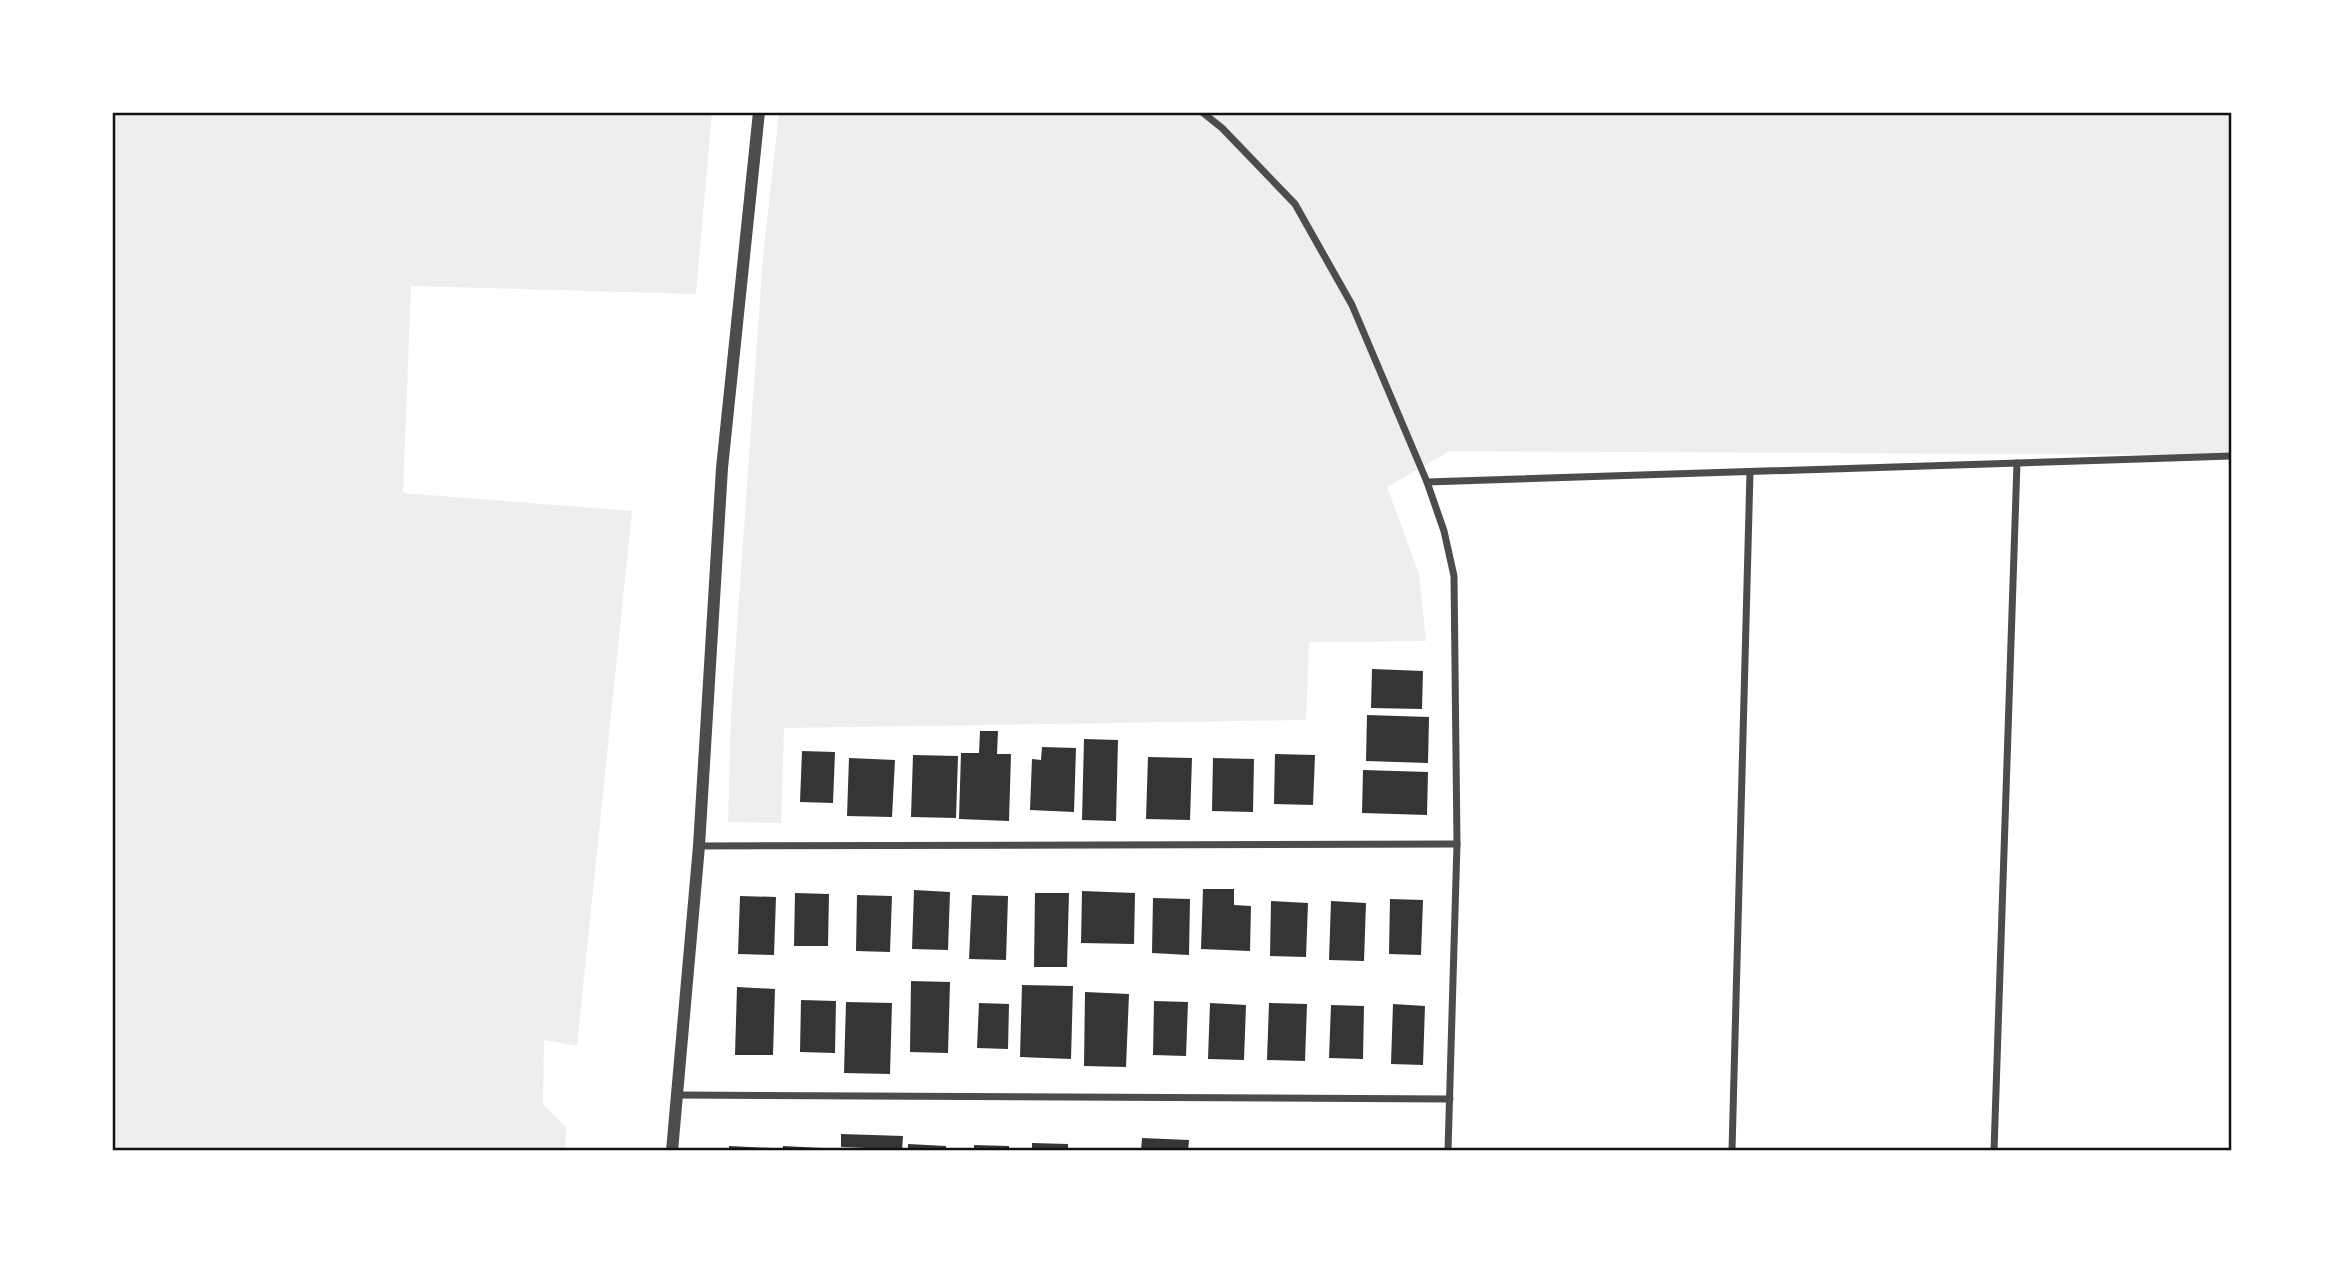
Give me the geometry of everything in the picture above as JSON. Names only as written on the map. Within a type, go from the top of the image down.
[{"type":"street","points":[[672,1151],[699,846],[722,468],[759,112]]},
{"type":"street","points":[[1202,112],[1222,128],[1295,204],[1352,305],[1427,482],[1444,531],[1454,576],[1457,844],[1448,1151]]},
{"type":"street","points":[[1427,482],[2232,456]]},
{"type":"street","points":[[1994,1151],[2017,463]]},
{"type":"street","points":[[1732,1151],[1749,472]]},
{"type":"street","points":[[699,846],[1457,844]]},
{"type":"street","points":[[677,1095],[1450,1099]]},
{"type":"shaded area","points":[[112,112],[712,112],[696,294],[411,286],[403,493],[632,511],[577,1046],[544,1040],[543,1105],[566,1127],[565,1151],[112,1151]]},
{"type":"shaded area","points":[[779,112],[2232,112],[2232,455],[1450,451],[1387,487],[1419,574],[1426,641],[1309,642],[1306,720],[784,728],[781,823],[728,822],[731,714],[763,256]]},
{"type":"building","points":[[1372,669],[1423,671],[1422,709],[1371,708]]},
{"type":"building","points":[[1367,715],[1429,717],[1428,763],[1366,761]]},
{"type":"building","points":[[980,731],[998,731],[997,754],[1011,754],[1009,821],[959,819],[961,753],[979,753]]},
{"type":"building","points":[[1084,739],[1118,740],[1116,821],[1082,820]]},
{"type":"building","points":[[1042,747],[1076,748],[1074,812],[1030,810],[1032,759],[1041,760]]},
{"type":"building","points":[[802,751],[835,752],[833,803],[800,802]]},
{"type":"building","points":[[1275,754],[1315,755],[1313,805],[1274,804]]},
{"type":"building","points":[[913,755],[958,756],[956,818],[911,817]]},
{"type":"building","points":[[1148,757],[1192,758],[1190,820],[1146,819]]},
{"type":"building","points":[[849,758],[895,760],[892,817],[847,816]]},
{"type":"building","points":[[1213,758],[1254,759],[1253,812],[1212,811]]},
{"type":"building","points":[[1363,770],[1428,772],[1427,815],[1362,813]]},
{"type":"building","points":[[1203,889],[1234,889],[1234,905],[1251,906],[1250,951],[1201,949]]},
{"type":"building","points":[[914,890],[950,892],[948,950],[912,949]]},
{"type":"building","points":[[1082,891],[1135,893],[1134,944],[1081,943]]},
{"type":"building","points":[[795,893],[829,894],[828,946],[794,946]]},
{"type":"building","points":[[1035,893],[1069,893],[1067,967],[1034,967]]},
{"type":"building","points":[[857,895],[892,896],[890,952],[856,951]]},
{"type":"building","points":[[972,895],[1008,896],[1006,960],[969,959]]},
{"type":"building","points":[[740,896],[776,897],[774,955],[738,954]]},
{"type":"building","points":[[1153,898],[1190,899],[1189,955],[1152,953]]},
{"type":"building","points":[[1390,899],[1423,900],[1421,955],[1389,954]]},
{"type":"building","points":[[1271,901],[1308,903],[1306,957],[1270,956]]},
{"type":"building","points":[[1331,901],[1366,903],[1364,961],[1329,960]]},
{"type":"building","points":[[911,981],[950,982],[948,1053],[910,1052]]},
{"type":"building","points":[[1022,985],[1073,986],[1071,1059],[1020,1057]]},
{"type":"building","points":[[737,987],[775,989],[773,1055],[735,1055]]},
{"type":"building","points":[[1085,992],[1129,994],[1126,1067],[1084,1066]]},
{"type":"building","points":[[801,1000],[836,1001],[835,1053],[800,1052]]},
{"type":"building","points":[[1154,1001],[1188,1002],[1186,1056],[1153,1055]]},
{"type":"building","points":[[846,1002],[892,1003],[890,1074],[844,1073]]},
{"type":"building","points":[[979,1003],[1009,1004],[1008,1049],[977,1048]]},
{"type":"building","points":[[1210,1003],[1246,1005],[1244,1060],[1208,1059]]},
{"type":"building","points":[[1269,1003],[1307,1004],[1305,1061],[1267,1060]]},
{"type":"building","points":[[1393,1004],[1425,1006],[1423,1065],[1391,1064]]},
{"type":"building","points":[[1331,1005],[1364,1006],[1363,1059],[1329,1058]]},
{"type":"building","points":[[841,1134],[903,1136],[902,1151],[867,1151],[867,1148],[841,1147]]},
{"type":"building","points":[[1142,1138],[1189,1140],[1188,1151],[1141,1151]]},
{"type":"building","points":[[1032,1143],[1068,1144],[1068,1151],[1032,1151]]},
{"type":"building","points":[[908,1144],[946,1146],[946,1151],[908,1151]]},
{"type":"building","points":[[974,1145],[1009,1146],[1009,1151],[974,1151]]},
{"type":"building","points":[[729,1146],[772,1148],[772,1151],[729,1151]]},
{"type":"building","points":[[783,1146],[841,1149],[841,1151],[783,1151]]}]
